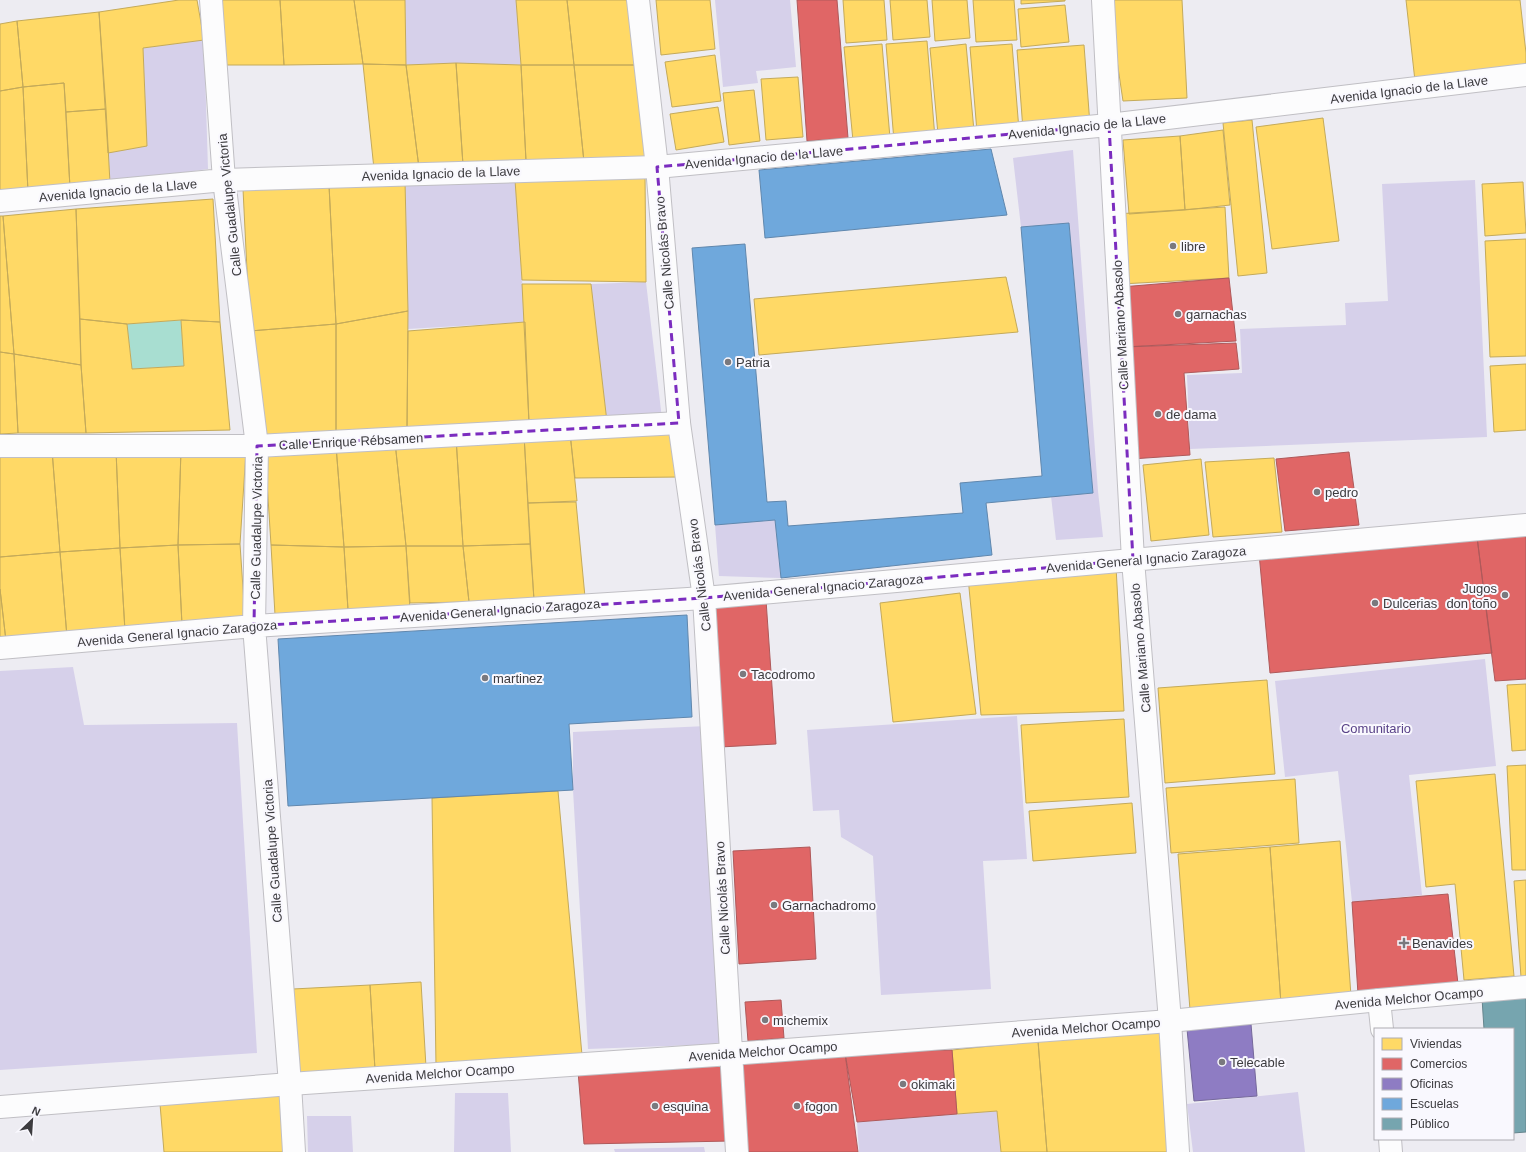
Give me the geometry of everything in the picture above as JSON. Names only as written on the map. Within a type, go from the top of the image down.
[{"type":"street","name":"Calle Guadalupe Victoria","points":[[211,0],[224,180],[257,446],[254,626],[294,1152]]},
{"type":"street","name":"Calle Nicolás Bravo","points":[[638,0],[657,167],[678,423],[704,598],[737,1152]]},
{"type":"street","name":"Calle Mariano Abasolo","points":[[1103,0],[1133,560],[1170,1021],[1178,1152]]},
{"type":"street","name":"Avenida Ignacio de la Llave","points":[[0,201],[224,180],[657,167],[1110,125],[1526,75]]},
{"type":"street","name":"Calle Enrique Rébsamen","points":[[0,446],[257,446],[678,423]]},
{"type":"street","name":"Avenida General Ignacio Zaragoza","points":[[0,648],[254,626],[704,598],[1526,525]]},
{"type":"street","name":"Avenida Melchor Ocampo","points":[[0,1107],[290,1084],[731,1054],[1170,1021],[1526,987]]},
{"type":"street","points":[[1379,1000],[1382,1028]]},
{"type":"street","points":[[1390,1140],[1391,1152]]},
{"type":"highlighted area","points":[[1109,125],[1133,560],[704,598],[254,626],[257,446],[679,423],[657,167]]},
{"type":"green space","points":[[405,0],[516,0],[521,65],[456,63],[406,65]]},
{"type":"green space","points":[[715,0],[790,0],[796,67],[756,71],[758,83],[723,87]]},
{"type":"green space","points":[[204,40],[208,169],[110,183],[108,153],[147,146],[143,48]]},
{"type":"green space","points":[[1073,150],[1098,491],[1103,537],[1056,540],[1051,496],[1093,493],[1069,223],[1021,227],[1013,158]]},
{"type":"green space","points":[[515,180],[525,322],[408,329],[405,181]]},
{"type":"green space","points":[[1475,180],[1487,437],[1190,449],[1187,375],[1242,373],[1240,329],[1346,325],[1345,303],[1388,301],[1382,184]]},
{"type":"green space","points":[[646,282],[662,419],[607,422],[591,284]]},
{"type":"green space","points":[[775,520],[781,578],[719,576],[715,525]]},
{"type":"green space","name":"Comunitario","points":[[1485,659],[1496,766],[1409,775],[1422,895],[1352,902],[1338,771],[1285,777],[1275,681]]},
{"type":"green space","points":[[73,667],[84,725],[237,723],[257,1053],[0,1070],[0,671]]},
{"type":"green space","points":[[1017,716],[1027,859],[983,861],[991,989],[881,995],[873,856],[841,837],[839,810],[813,811],[807,730]]},
{"type":"green space","points":[[707,726],[721,1044],[588,1049],[573,790],[573,732]]},
{"type":"green space","points":[[1298,1092],[1305,1152],[1193,1152],[1187,1104]]},
{"type":"green space","points":[[455,1093],[508,1093],[511,1152],[454,1152]]},
{"type":"green space","points":[[997,1111],[1001,1152],[859,1152],[857,1122]]},
{"type":"green space","points":[[307,1116],[351,1116],[353,1152],[308,1152]]},
{"type":"green space","points":[[704,1147],[705,1152],[615,1152],[614,1149]]},
{"type":"shaded area","points":[[181,320],[184,366],[132,369],[127,324]]},
{"type":"building: Viviendas","points":[[179,0],[197,0],[204,40],[143,48],[147,146],[108,153],[99,12]]},
{"type":"building: Viviendas","points":[[221,0],[280,0],[284,65],[221,65]]},
{"type":"building: Viviendas","points":[[280,0],[354,0],[363,64],[284,65]]},
{"type":"building: Viviendas","points":[[354,0],[405,0],[406,65],[363,64]]},
{"type":"building: Viviendas","points":[[516,0],[567,0],[574,65],[521,65]]},
{"type":"building: Viviendas","points":[[567,0],[628,0],[637,65],[574,65]]},
{"type":"building: Viviendas","points":[[656,0],[710,0],[715,49],[661,55]]},
{"type":"building: Viviendas","points":[[843,0],[884,0],[887,40],[846,43]]},
{"type":"building: Viviendas","points":[[890,0],[927,0],[930,37],[893,40]]},
{"type":"building: Viviendas","points":[[932,0],[967,0],[970,38],[935,41]]},
{"type":"building: Viviendas","points":[[973,0],[1014,0],[1017,40],[976,42]]},
{"type":"building: Viviendas","points":[[1021,0],[1065,0],[1065,1],[1021,4]]},
{"type":"building: Viviendas","points":[[1108,0],[1182,0],[1187,98],[1123,101]]},
{"type":"building: Viviendas","points":[[1406,0],[1520,0],[1526,53],[1526,70],[1415,81]]},
{"type":"building: Viviendas","points":[[1065,5],[1069,42],[1021,47],[1018,9]]},
{"type":"building: Viviendas","points":[[99,12],[106,109],[66,112],[64,83],[23,87],[17,21]]},
{"type":"building: Viviendas","points":[[17,21],[23,87],[0,91],[0,24]]},
{"type":"building: Viviendas","points":[[927,41],[935,138],[894,141],[886,44]]},
{"type":"building: Viviendas","points":[[882,44],[890,138],[853,141],[844,47]]},
{"type":"building: Viviendas","points":[[966,44],[974,131],[938,134],[930,48]]},
{"type":"building: Viviendas","points":[[1012,44],[1019,130],[977,132],[970,47]]},
{"type":"building: Viviendas","points":[[1084,45],[1090,125],[1023,130],[1017,50]]},
{"type":"building: Viviendas","points":[[715,55],[721,101],[672,107],[665,62]]},
{"type":"building: Viviendas","points":[[456,63],[521,65],[526,161],[463,165]]},
{"type":"building: Viviendas","points":[[456,63],[463,165],[419,168],[406,65]]},
{"type":"building: Viviendas","points":[[363,64],[406,65],[419,168],[374,169]]},
{"type":"building: Viviendas","points":[[521,65],[574,65],[584,162],[526,161]]},
{"type":"building: Viviendas","points":[[574,65],[637,65],[651,162],[584,162]]},
{"type":"building: Viviendas","points":[[798,77],[803,137],[766,140],[761,79]]},
{"type":"building: Viviendas","points":[[64,83],[70,188],[28,192],[23,87]]},
{"type":"building: Viviendas","points":[[23,87],[28,192],[0,194],[0,91]]},
{"type":"building: Viviendas","points":[[754,90],[760,141],[729,145],[723,93]]},
{"type":"building: Viviendas","points":[[718,107],[724,142],[676,150],[670,114]]},
{"type":"building: Viviendas","points":[[106,109],[110,183],[70,188],[66,112]]},
{"type":"building: Viviendas","points":[[1323,118],[1339,241],[1272,249],[1256,127]]},
{"type":"building: Viviendas","points":[[1252,120],[1267,273],[1238,276],[1223,123]]},
{"type":"building: Viviendas","points":[[1223,130],[1230,205],[1185,210],[1180,136]]},
{"type":"building: Viviendas","points":[[1180,136],[1185,210],[1129,214],[1123,140]]},
{"type":"building: Viviendas","points":[[645,175],[646,282],[522,280],[515,180]]},
{"type":"building: Viviendas","points":[[405,181],[408,311],[336,324],[329,185]]},
{"type":"building: Viviendas","points":[[1523,182],[1526,233],[1485,236],[1482,184]]},
{"type":"building: Viviendas","points":[[329,185],[336,324],[250,331],[243,189]]},
{"type":"building: Viviendas","points":[[213,199],[220,322],[181,320],[127,324],[80,319],[76,209]]},
{"type":"building: Viviendas","name":"libre","points":[[1225,207],[1229,278],[1121,284],[1116,214]]},
{"type":"building: Viviendas","points":[[76,209],[81,365],[14,354],[3,216]]},
{"type":"building: Viviendas","points":[[0,216],[3,216],[14,354],[0,352]]},
{"type":"building: Viviendas","points":[[1526,239],[1526,356],[1490,357],[1485,241]]},
{"type":"building: Viviendas","points":[[1006,277],[1018,332],[759,355],[754,299]]},
{"type":"building: Viviendas","points":[[522,284],[591,284],[607,422],[529,423]]},
{"type":"building: Viviendas","points":[[408,311],[407,428],[336,434],[336,324]]},
{"type":"building: Viviendas","points":[[80,319],[127,324],[132,369],[184,366],[181,320],[220,322],[230,430],[86,433],[81,365]]},
{"type":"building: Viviendas","points":[[525,322],[529,423],[407,428],[408,331]]},
{"type":"building: Viviendas","points":[[336,324],[336,434],[263,437],[250,331]]},
{"type":"building: Viviendas","points":[[0,352],[14,354],[18,433],[0,434]]},
{"type":"building: Viviendas","points":[[14,354],[81,365],[86,433],[18,433]]},
{"type":"building: Viviendas","points":[[1526,364],[1526,430],[1494,432],[1490,366]]},
{"type":"building: Viviendas","points":[[674,428],[681,477],[575,478],[570,433]]},
{"type":"building: Viviendas","points":[[570,433],[577,501],[528,503],[524,435]]},
{"type":"building: Viviendas","points":[[524,435],[530,544],[463,546],[456,438]]},
{"type":"building: Viviendas","points":[[456,438],[463,546],[406,546],[395,442]]},
{"type":"building: Viviendas","points":[[395,442],[406,546],[344,547],[336,446]]},
{"type":"building: Viviendas","points":[[336,446],[344,547],[271,545],[265,450]]},
{"type":"building: Viviendas","points":[[181,449],[178,545],[120,548],[116,450]]},
{"type":"building: Viviendas","points":[[181,449],[246,451],[240,544],[178,545]]},
{"type":"building: Viviendas","points":[[52,450],[60,552],[0,557],[0,452]]},
{"type":"building: Viviendas","points":[[52,450],[116,450],[120,548],[60,552]]},
{"type":"building: Viviendas","points":[[1274,458],[1282,532],[1213,537],[1205,462]]},
{"type":"building: Viviendas","points":[[1201,459],[1209,535],[1151,541],[1143,465]]},
{"type":"building: Viviendas","points":[[576,502],[585,597],[534,600],[528,503]]},
{"type":"building: Viviendas","points":[[240,544],[245,618],[182,625],[178,545]]},
{"type":"building: Viviendas","points":[[530,544],[534,600],[469,602],[463,546]]},
{"type":"building: Viviendas","points":[[178,545],[182,625],[125,631],[120,548]]},
{"type":"building: Viviendas","points":[[271,545],[344,547],[348,610],[275,615]]},
{"type":"building: Viviendas","points":[[406,546],[410,610],[348,610],[344,547]]},
{"type":"building: Viviendas","points":[[406,546],[463,546],[469,602],[410,603]]},
{"type":"building: Viviendas","points":[[120,548],[125,631],[67,637],[60,552]]},
{"type":"building: Viviendas","points":[[60,552],[67,637],[6,641],[0,589],[0,557]]},
{"type":"building: Viviendas","points":[[1116,567],[1124,711],[981,715],[968,577]]},
{"type":"building: Viviendas","points":[[0,589],[6,641],[0,642]]},
{"type":"building: Viviendas","points":[[960,593],[976,714],[893,722],[880,603]]},
{"type":"building: Viviendas","points":[[1267,680],[1275,774],[1165,783],[1158,688]]},
{"type":"building: Viviendas","points":[[1526,684],[1526,750],[1512,751],[1507,685]]},
{"type":"building: Viviendas","points":[[1124,719],[1129,797],[1026,803],[1021,725]]},
{"type":"building: Viviendas","points":[[1526,765],[1526,870],[1512,870],[1507,766]]},
{"type":"building: Viviendas","points":[[1495,774],[1514,976],[1464,980],[1455,884],[1426,887],[1416,781]]},
{"type":"building: Viviendas","points":[[1295,779],[1299,843],[1171,853],[1166,788]]},
{"type":"building: Viviendas","points":[[558,791],[582,1055],[436,1066],[432,798]]},
{"type":"building: Viviendas","points":[[1132,803],[1136,853],[1033,861],[1029,811]]},
{"type":"building: Viviendas","points":[[1340,841],[1351,996],[1281,1004],[1270,847]]},
{"type":"building: Viviendas","points":[[1270,847],[1281,1004],[1190,1010],[1178,854]]},
{"type":"building: Viviendas","points":[[1526,880],[1526,976],[1521,977],[1514,881]]},
{"type":"building: Viviendas","points":[[421,982],[426,1067],[375,1070],[370,985]]},
{"type":"building: Viviendas","points":[[370,985],[375,1070],[298,1076],[293,989]]},
{"type":"building: Viviendas","points":[[1160,1031],[1170,1152],[1047,1152],[1038,1041]]},
{"type":"building: Viviendas","points":[[1038,1041],[1047,1152],[1001,1152],[997,1111],[957,1114],[952,1050]]},
{"type":"building: Viviendas","points":[[280,1094],[286,1152],[164,1152],[160,1104]]},
{"type":"building: Comercios","points":[[797,0],[837,0],[848,138],[807,141]]},
{"type":"building: Comercios","name":"garnachas","points":[[1229,278],[1236,341],[1124,347],[1121,287]]},
{"type":"building: Comercios","name":"de dama","points":[[1236,343],[1239,369],[1184,373],[1190,455],[1131,459],[1124,347]]},
{"type":"building: Comercios","name":"pedro","points":[[1349,452],[1359,525],[1285,531],[1276,459]]},
{"type":"building: Comercios","name":"Jugos don toño","points":[[1526,532],[1526,679],[1495,681],[1477,537]]},
{"type":"building: Comercios","name":"Dulcerias","points":[[1477,537],[1492,653],[1270,673],[1259,553]]},
{"type":"building: Comercios","name":"Tacodromo","points":[[766,600],[776,744],[720,747],[710,603]]},
{"type":"building: Comercios","name":"Garnachadromo","points":[[810,847],[816,959],[739,964],[733,851]]},
{"type":"building: Comercios","name":"Benavides","points":[[1448,894],[1458,984],[1358,994],[1352,902]]},
{"type":"building: Comercios","name":"michemix","points":[[781,1000],[784,1038],[748,1041],[745,1002]]},
{"type":"building: Comercios","name":"okimaki","points":[[952,1050],[957,1114],[857,1122],[845,1053]]},
{"type":"building: Comercios","name":"fogon","points":[[845,1053],[858,1152],[746,1152],[737,1059]]},
{"type":"building: Comercios","name":"esquina","points":[[726,1061],[730,1141],[584,1144],[578,1071]]},
{"type":"building: Oficinas","name":"Telecable","points":[[1251,1024],[1257,1096],[1194,1101],[1187,1029]]},
{"type":"building: Escuelas","points":[[991,149],[1007,215],[765,238],[759,170]]},
{"type":"building: Escuelas","name":"Patria","points":[[1069,223],[1093,493],[986,503],[992,555],[781,578],[775,520],[715,525],[692,248],[745,244],[767,502],[786,501],[788,526],[963,513],[960,483],[1042,476],[1021,227]]},
{"type":"building: Escuelas","name":"martinez","points":[[687,615],[692,717],[569,724],[573,790],[288,806],[278,639]]},
{"type":"building: Público","points":[[1526,996],[1526,1132],[1514,1133],[1514,1028],[1484,1028],[1482,998]]},
{"type":"place","name":"libre","points":[[1173,246]]},
{"type":"place","name":"garnachas","points":[[1178,314]]},
{"type":"place","name":"Patria","points":[[728,362]]},
{"type":"place","name":"de dama","points":[[1158,414]]},
{"type":"place","name":"pedro","points":[[1317,492]]},
{"type":"place","name":"Jugos don toño","points":[[1505,595]]},
{"type":"place","name":"Dulcerias","points":[[1375,603]]},
{"type":"place","name":"Tacodromo","points":[[743,674]]},
{"type":"place","name":"martinez","points":[[485,678]]},
{"type":"place","name":"Garnachadromo","points":[[774,905]]},
{"type":"place","name":"Benavides","points":[[1404,943]]},
{"type":"place","name":"michemix","points":[[765,1020]]},
{"type":"place","name":"Telecable","points":[[1222,1062]]},
{"type":"place","name":"okimaki","points":[[903,1084]]},
{"type":"place","name":"esquina","points":[[655,1106]]},
{"type":"place","name":"fogon","points":[[797,1106]]}]
